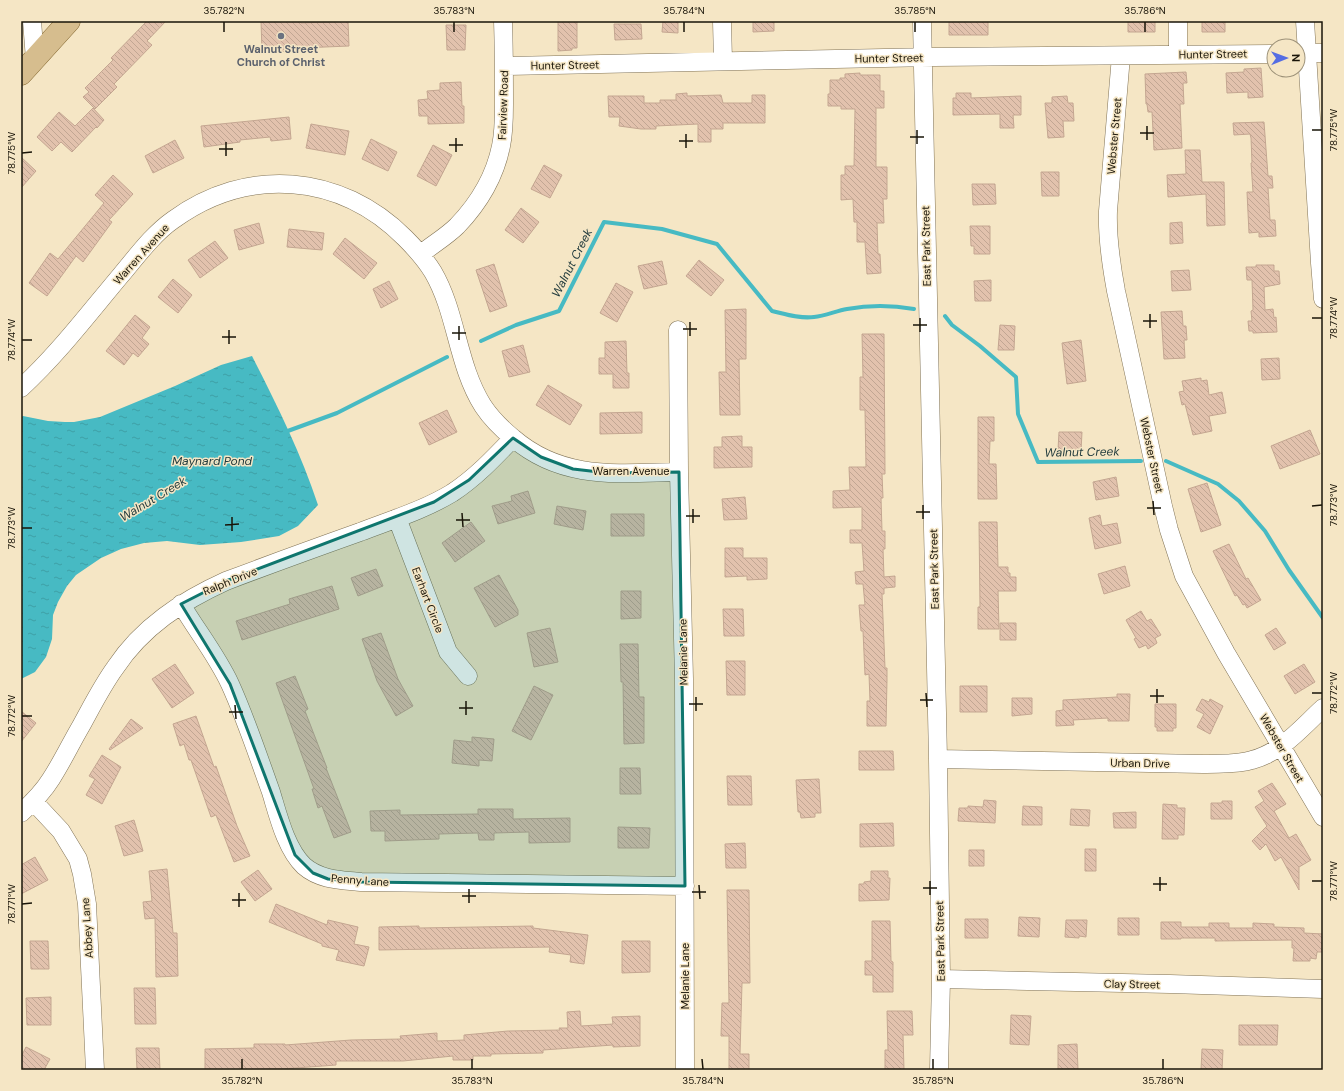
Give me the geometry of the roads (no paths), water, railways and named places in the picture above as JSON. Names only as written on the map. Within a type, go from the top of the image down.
[{"type":"main road","points":[[21,74],[69,21]]},
{"type":"street","points":[[32,21],[36,59]]},
{"type":"street","name":"Fairview Road","points":[[421,254],[456,226],[480,197],[492,175],[501,146],[504,130],[503,21]]},
{"type":"street","points":[[722,21],[723,61]]},
{"type":"street","name":"East Park Street","points":[[922,21],[938,759],[941,980],[939,1070]]},
{"type":"street","points":[[1178,21],[1178,55]]},
{"type":"street","points":[[1305,21],[1309,53],[1323,299]]},
{"type":"street","name":"Hunter Street","points":[[504,66],[922,57],[1266,54]]},
{"type":"street","name":"Webster Street","points":[[1122,56],[1107,224],[1109,255],[1158,488],[1169,530],[1184,576],[1226,653],[1323,817]]},
{"type":"street","name":"Warren Avenue","points":[[21,388],[41,370],[144,247],[171,221],[202,202],[222,193],[263,184],[289,183],[304,185],[346,197],[374,212],[394,226],[421,254],[433,272],[441,290],[474,390],[487,411],[513,438],[541,457],[573,469],[608,473],[679,472]]},
{"type":"street","name":"Melanie Lane","points":[[678,330],[679,472],[684,679],[685,1070]]},
{"type":"street","name":"Ralph Drive","points":[[27,807],[51,780],[114,668],[134,643],[149,628],[181,604],[226,581],[397,518],[451,493],[482,470],[513,438]]},
{"type":"street","name":"Earhart Circle","points":[[397,518],[448,652],[468,676]]},
{"type":"street","name":"Penny Lane","points":[[181,604],[230,684],[254,744],[282,825],[295,855],[313,873],[328,879],[361,882],[685,886]]},
{"type":"street","name":"Urban Drive","points":[[938,759],[1203,764],[1252,761],[1281,747],[1323,708]]},
{"type":"street","name":"Abbey Lane","points":[[27,807],[61,831],[78,859],[82,874],[87,904],[95,1070]]},
{"type":"street","name":"Clay Street","points":[[941,980],[1170,984],[1323,989]]},
{"type":"water","name":"Maynard Pond","points":[[252,356],[296,448],[318,505],[298,526],[279,536],[241,542],[200,545],[167,541],[144,543],[121,549],[101,558],[76,575],[67,586],[53,615],[52,639],[46,657],[35,672],[21,679],[21,417],[23,416],[48,421],[74,422],[100,417],[221,365]]},
{"type":"waterway","name":"Walnut Creek","points":[[481,341],[516,325],[559,311],[604,222],[662,229],[717,244],[772,311],[793,316],[809,317],[822,316],[847,309],[864,307],[888,306],[914,309]]},
{"type":"waterway","name":"Walnut Creek","points":[[945,316],[952,325],[980,346],[1016,377],[1018,414],[1038,462],[1141,461]]},
{"type":"waterway","name":"Walnut Creek","points":[[285,432],[337,413],[447,357]]},
{"type":"waterway","name":"Walnut Creek","points":[[1166,461],[1218,484],[1239,501],[1265,531],[1289,570],[1323,618]]},
{"type":"place","name":"Walnut Street Church of Christ","points":[[281,36]]}]
